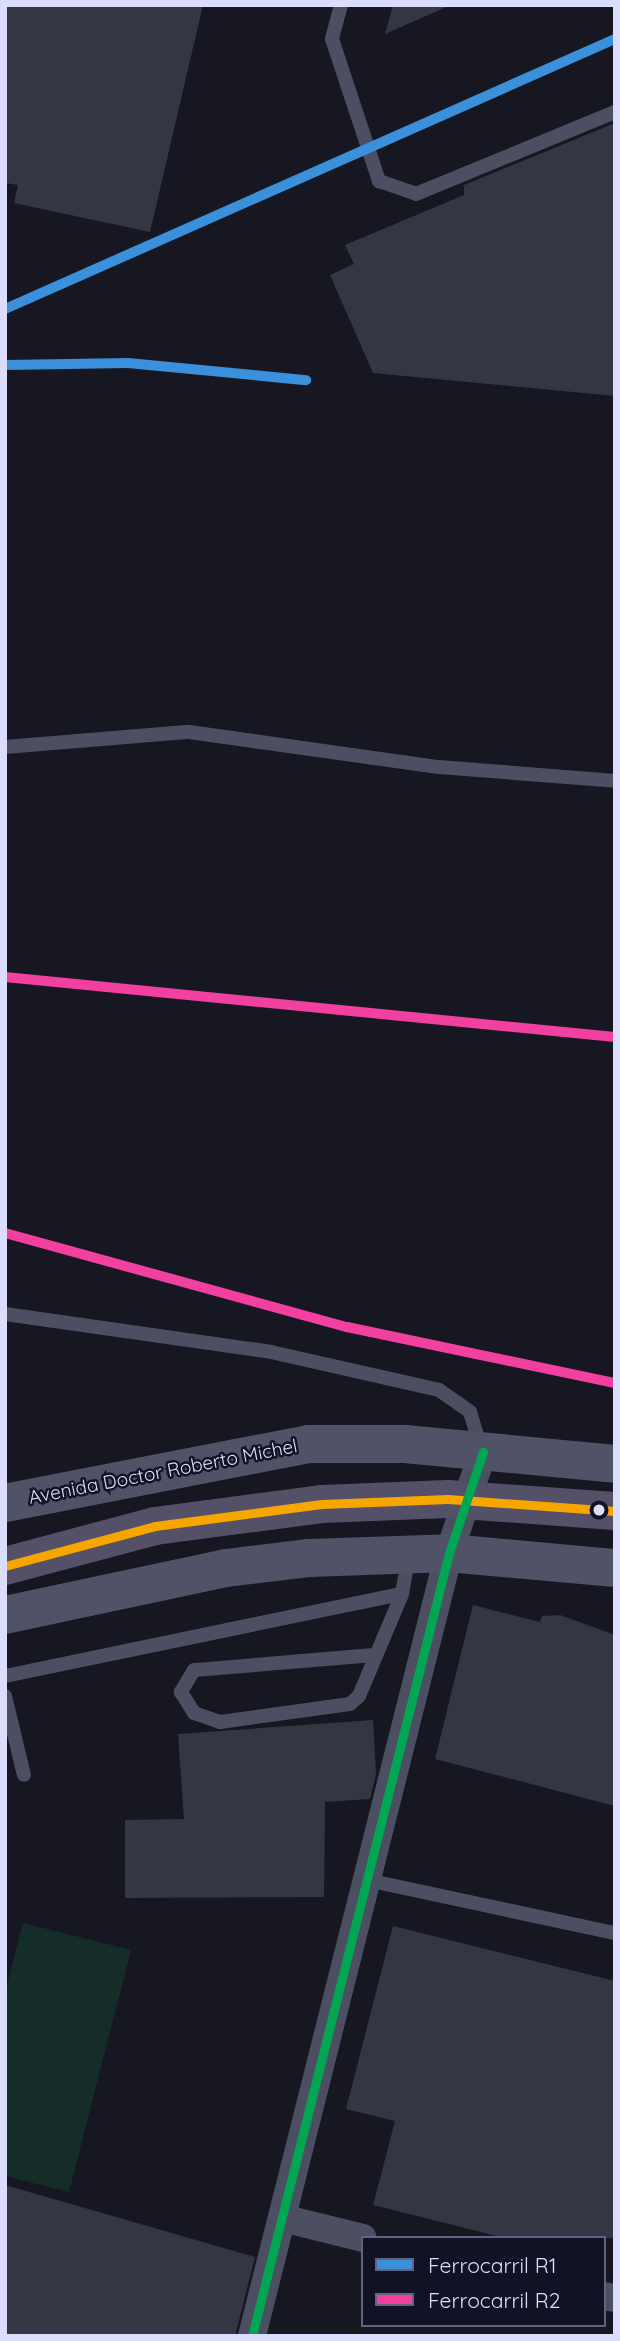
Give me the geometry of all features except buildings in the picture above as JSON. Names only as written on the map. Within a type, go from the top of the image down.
[{"type":"main road","name":"Avenida Doctor Roberto Michel","points":[[5,1503],[308,1444],[483,1452],[615,1464]]},
{"type":"main road","points":[[5,1566],[155,1526],[322,1504],[466,1500],[615,1511]]},
{"type":"main road","points":[[5,1615],[226,1568],[449,1553],[615,1568]]},
{"type":"street","points":[[252,2336],[449,1553],[483,1452]]},
{"type":"street","points":[[282,2218],[361,2238]]},
{"type":"lane","points":[[341,5],[332,39],[379,181],[415,194],[615,112]]},
{"type":"lane","points":[[5,747],[190,732],[439,767],[615,781]]},
{"type":"lane","points":[[5,1314],[271,1353],[439,1390],[470,1412],[483,1452]]},
{"type":"lane","points":[[374,1655],[194,1670],[181,1692],[194,1713],[220,1722],[350,1704],[374,1655],[402,1594],[410,1555]]},
{"type":"lane","points":[[5,1676],[402,1594]]},
{"type":"lane","points":[[5,1696],[24,1775]]},
{"type":"lane","points":[[367,1880],[615,1933]]},
{"type":"green space","points":[[23,1923],[131,1950],[69,2192],[5,2176],[5,1993]]},
{"type":"rail line","name":"R1","points":[[5,309],[615,39]]},
{"type":"rail line","name":"R1","points":[[5,365],[128,363],[306,380]]},
{"type":"rail line","name":"R2","points":[[5,977],[615,1037]]},
{"type":"rail line","name":"R2","points":[[5,1233],[347,1327],[615,1383]]},
{"type":"transit line","points":[[252,2336],[449,1553],[483,1452]]},
{"type":"transit line","points":[[5,1566],[155,1526],[322,1504],[448,1499],[615,1511]]}]
